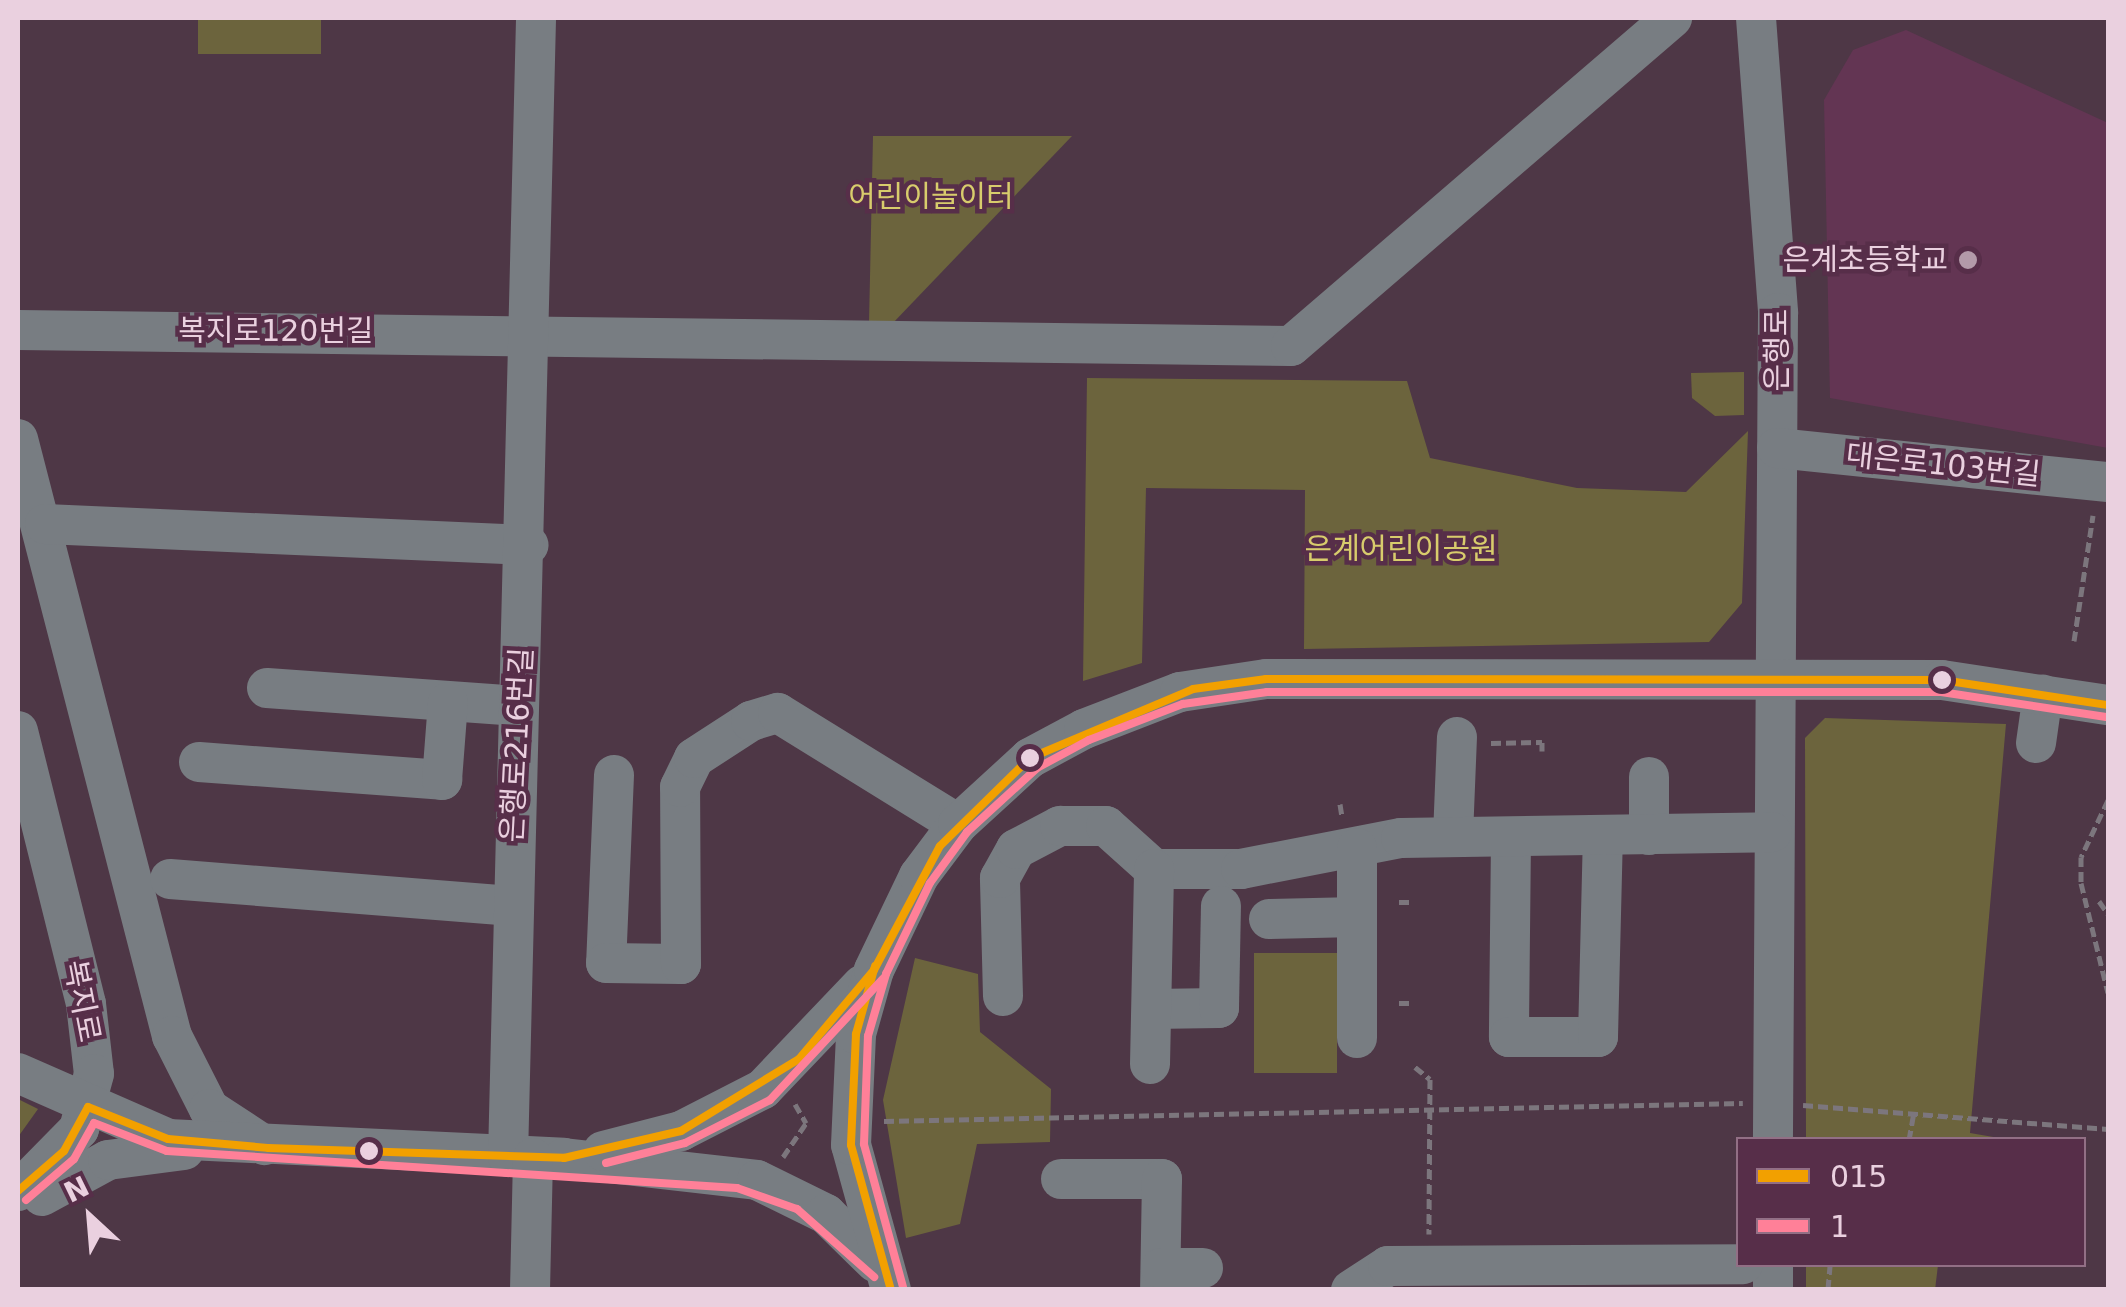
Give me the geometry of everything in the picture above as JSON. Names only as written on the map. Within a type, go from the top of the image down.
[{"type":"street","points":[[535,333],[536,18]]},
{"type":"street","name":"복지로120번길","points":[[18,330],[535,333],[1291,346],[1672,18]]},
{"type":"street","name":"은행로","points":[[1757,19],[1774,187],[1777,448],[1772,678],[1773,1137]]},
{"type":"street","name":"은행로216번길","points":[[530,1290],[535,1158],[510,906],[529,545],[535,333]]},
{"type":"street","points":[[18,438],[45,524],[185,1072],[209,1109],[268,1148]]},
{"type":"street","name":"대은로103번길","points":[[1777,448],[2102,492]]},
{"type":"street","points":[[45,524],[529,545]]},
{"type":"street","points":[[887,1279],[850,1122],[856,1034],[874,970],[919,876],[958,824],[1055,743],[1136,706],[1212,686],[1772,678],[1942,680],[2108,704]]},
{"type":"street","points":[[267,688],[518,706]]},
{"type":"street","points":[[2036,743],[2043,694]]},
{"type":"street","points":[[199,762],[442,780],[448,702]]},
{"type":"street","points":[[614,775],[606,963],[680,964],[680,787],[694,758],[750,721],[778,713],[958,824]]},
{"type":"street","name":"복지로","points":[[18,731],[24,789],[86,1004],[88,1106],[64,1151],[18,1191]]},
{"type":"street","points":[[1452,836],[1465,740]]},
{"type":"street","points":[[1649,777],[1649,835]]},
{"type":"street","points":[[1004,996],[997,890],[1016,849],[1049,830],[1097,823],[1154,868],[1241,869],[1452,836],[1511,837],[1558,851],[1603,837],[1772,832]]},
{"type":"street","points":[[1511,837],[1509,1037],[1598,1037],[1603,837]]},
{"type":"street","points":[[1357,848],[1357,1038]]},
{"type":"street","points":[[1150,1064],[1154,868]]},
{"type":"street","points":[[170,879],[510,906]]},
{"type":"street","points":[[1152,1009],[1232,1008],[1222,906]]},
{"type":"street","points":[[1268,919],[1357,917]]},
{"type":"street","points":[[535,1158],[681,1131],[763,1089],[874,970]]},
{"type":"street","points":[[18,1073],[168,1139],[268,1148],[535,1158],[773,1185],[826,1214],[887,1279]]},
{"type":"street","points":[[18,1216],[108,1160],[268,1148]]},
{"type":"street","points":[[1061,1179],[1162,1179],[1160,1279],[1202,1268]]},
{"type":"street","points":[[1351,1290],[1388,1266],[1502,1278],[1643,1278],[1736,1265]]},
{"type":"path","points":[[2074,641],[2102,492]]},
{"type":"path","points":[[1465,740],[1542,742],[1542,751]]},
{"type":"path","points":[[2108,800],[2081,857],[2081,882],[2108,993]]},
{"type":"path","points":[[2099,901],[2108,914]]},
{"type":"path","points":[[1399,902],[1409,902]]},
{"type":"path","points":[[1399,1002],[1410,1003]]},
{"type":"path","points":[[1414,1067],[1430,1079],[1429,1247]]},
{"type":"path","points":[[783,1157],[806,1124],[792,1097]]},
{"type":"path","points":[[879,1121],[1756,1103]]},
{"type":"path","points":[[1798,1105],[2108,1129]]},
{"type":"path","points":[[1910,1137],[1914,1112]]},
{"type":"shaded area","name":"은계초등학교","points":[[1906,30],[2108,123],[2108,448],[1830,398],[1824,100],[1853,50]]},
{"type":"green space","points":[[198,18],[321,18],[321,54],[198,54]]},
{"type":"green space","name":"어린이놀이터","points":[[873,136],[1072,136],[892,324],[869,324]]},
{"type":"green space","points":[[1744,372],[1744,415],[1715,416],[1692,398],[1691,373]]},
{"type":"green space","name":"은계어린이공원","points":[[1087,378],[1407,381],[1430,458],[1577,488],[1686,492],[1748,431],[1742,603],[1709,642],[1304,649],[1305,490],[1146,488],[1142,663],[1083,681]]},
{"type":"green space","points":[[1825,718],[2006,724],[1970,1133],[1993,1137],[1806,1137],[1805,738]]},
{"type":"green space","points":[[1254,953],[1337,953],[1337,1073],[1254,1073]]},
{"type":"green space","points":[[915,958],[978,974],[980,1032],[1051,1089],[1050,1142],[977,1144],[960,1224],[906,1238],[883,1100]]},
{"type":"green space","points":[[18,1099],[38,1109],[18,1137]]},
{"type":"green space","points":[[1806,1267],[1938,1267],[1935,1290],[1806,1289]]},
{"type":"transit line","name":"015","points":[[88,1107],[168,1139],[268,1148],[564,1158],[681,1131],[799,1059],[874,970],[940,846],[1030,758],[1193,689],[1266,679],[1942,680],[2108,705]]},
{"type":"transit line","name":"1","points":[[903,1287],[864,1144],[868,1036],[886,974],[930,883],[967,832],[1037,768],[1089,740],[1183,704],[1267,692],[1941,692],[2106,717]]},
{"type":"transit line","name":"015","points":[[875,966],[856,1034],[851,1145],[891,1290]]},
{"type":"transit line","name":"1","points":[[606,1163],[685,1143],[770,1100],[883,979]]},
{"type":"transit line","name":"015","points":[[18,1191],[64,1151],[88,1107]]},
{"type":"transit line","name":"1","points":[[26,1200],[74,1159],[94,1123],[167,1151],[737,1188],[797,1209],[874,1277]]},
{"type":"place","name":"은계초등학교","points":[[1968,260]]}]
